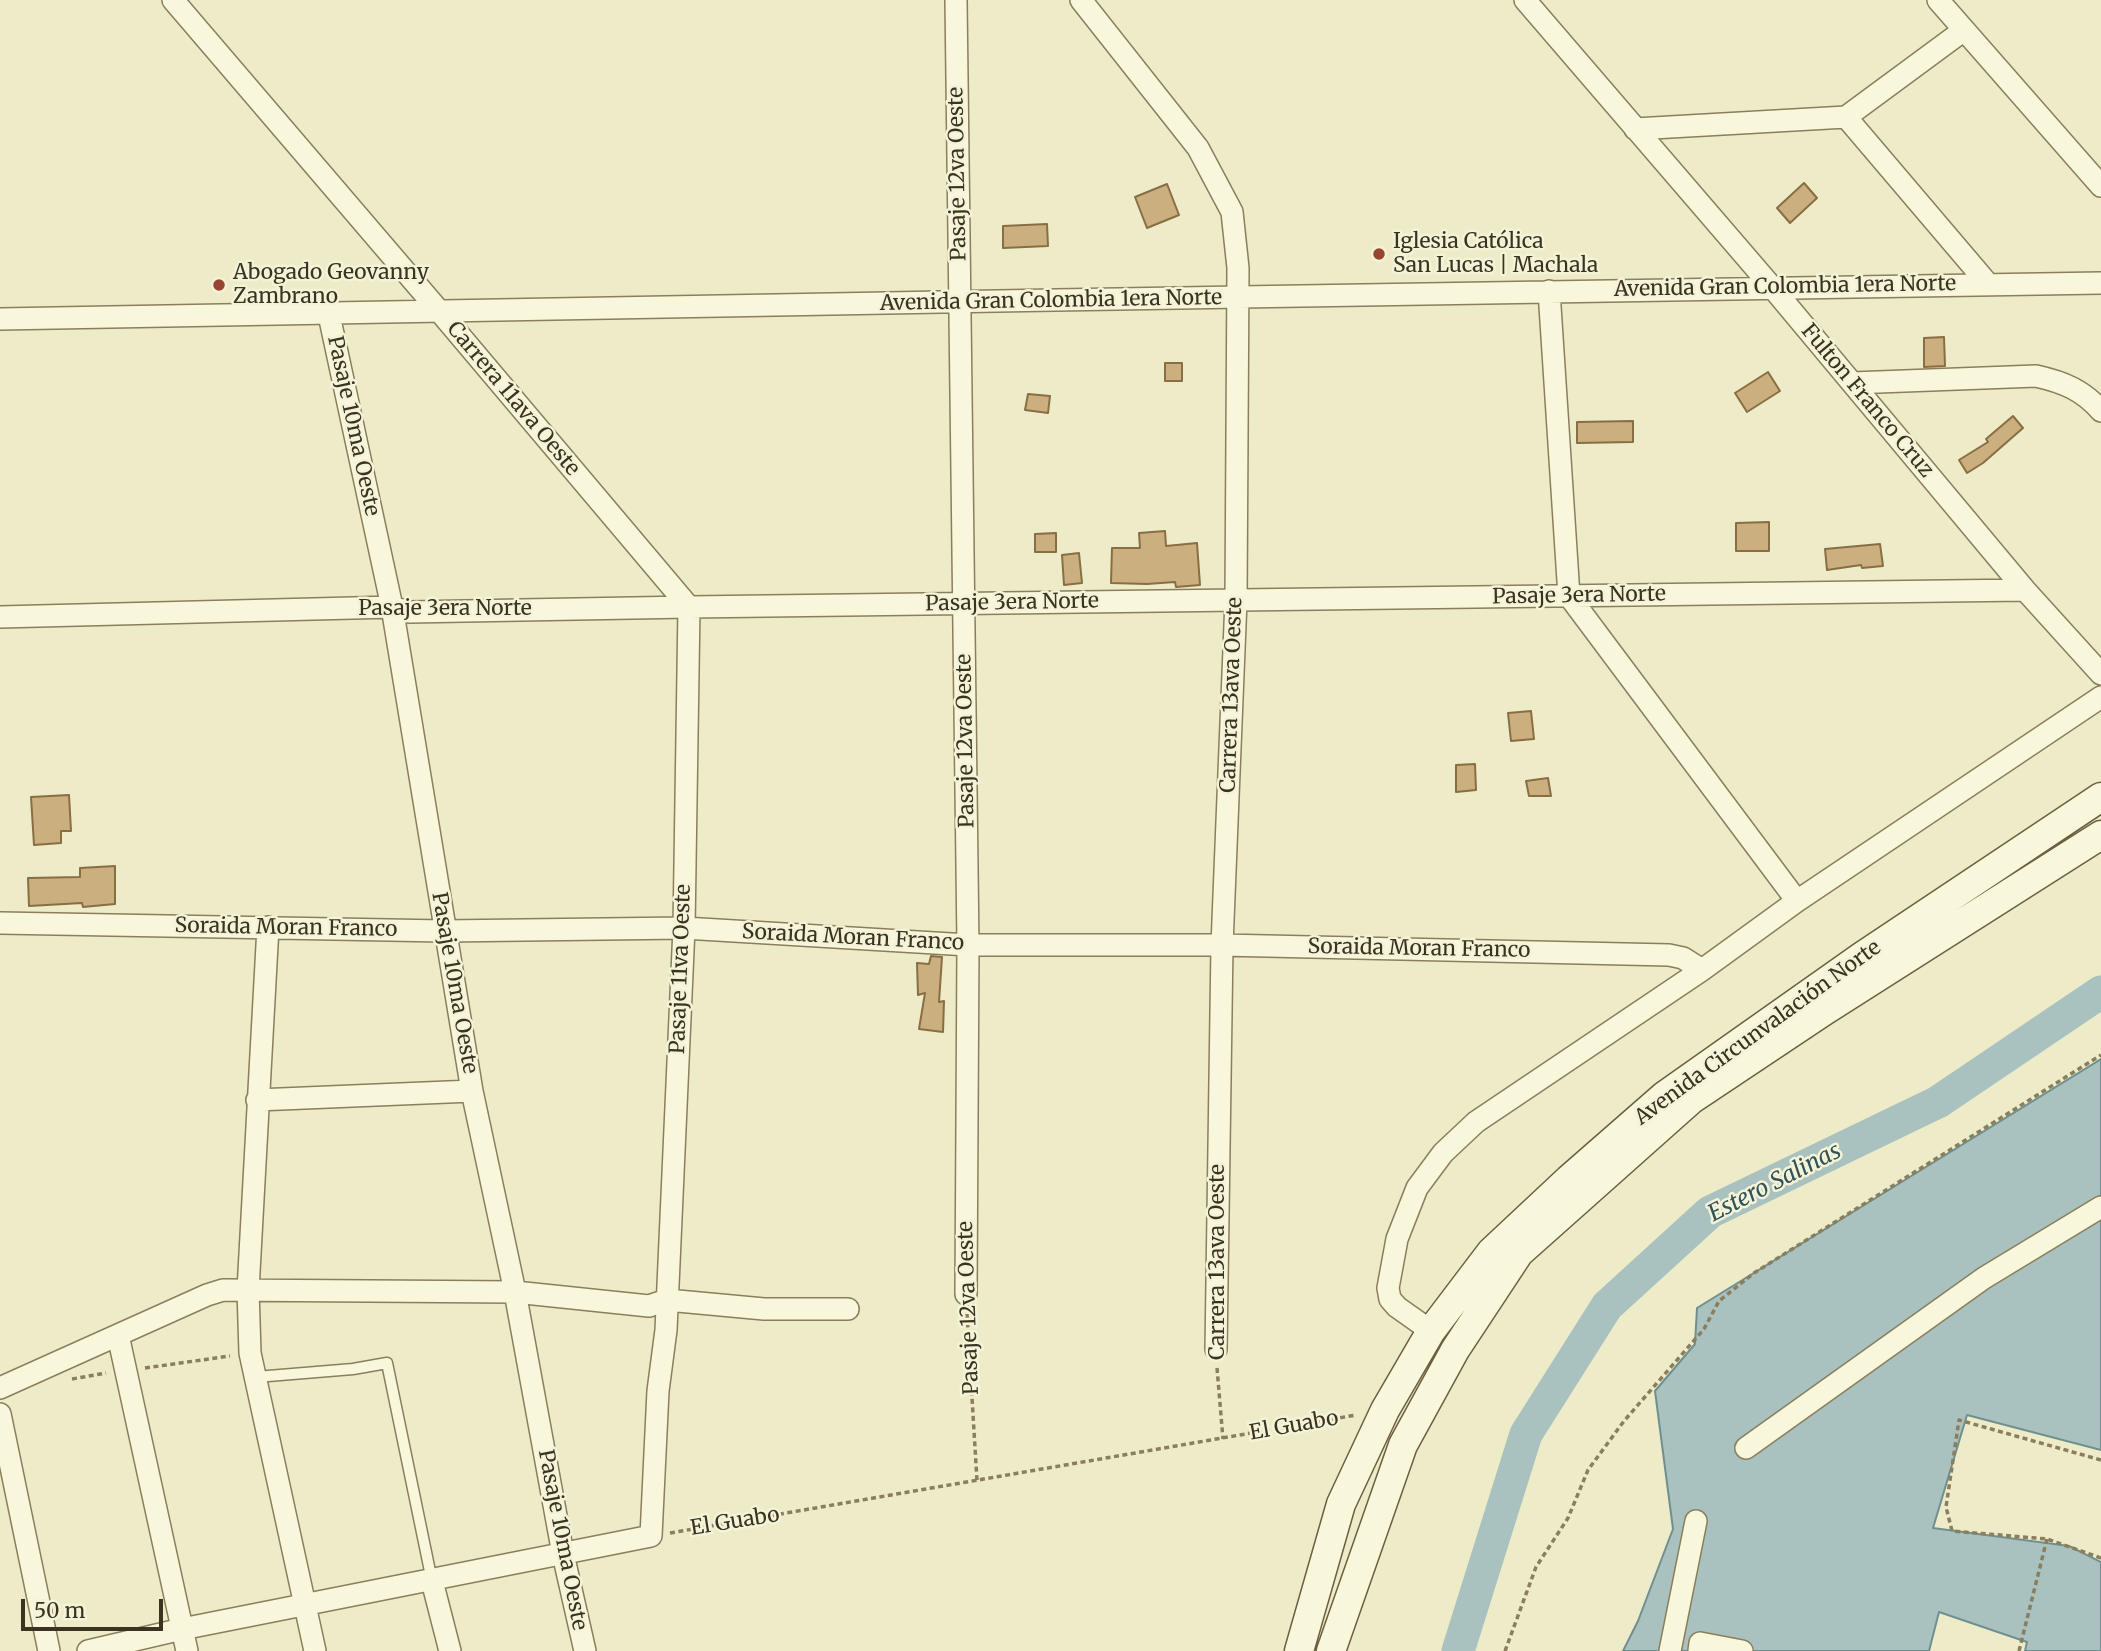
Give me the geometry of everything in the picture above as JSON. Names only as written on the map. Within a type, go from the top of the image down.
[{"type":"main road","name":"Avenida Circunvalación Norte","points":[[1332,1651],[1404,1445],[1455,1350],[1520,1253],[1754,1045],[1861,957],[2101,797]]},
{"type":"main road","name":"Avenida Circunvalación Norte","points":[[1298,1651],[1342,1504],[1385,1410],[1431,1331],[1491,1252],[1664,1096],[1754,1045],[1824,1011],[2101,835]]},
{"type":"main road","points":[[1373,1436],[1404,1445]]},
{"type":"street","name":"Carrera 11ava Oeste","points":[[173,0],[689,607]]},
{"type":"street","name":"Pasaje 12va Oeste","points":[[956,0],[968,945],[966,1294]]},
{"type":"street","name":"Carrera 13ava Oeste","points":[[1081,0],[1198,148],[1232,212],[1238,268],[1236,600],[1222,945],[1216,1349]]},
{"type":"street","name":"Fulton Franco Cruz","points":[[1524,0],[1771,286],[2025,590],[2101,674]]},
{"type":"street","points":[[1938,0],[2101,186]]},
{"type":"street","points":[[1635,129],[1846,117],[1964,30]]},
{"type":"street","points":[[1846,117],[1988,284]]},
{"type":"street","name":"Avenida Gran Colombia 1era Norte","points":[[0,319],[329,315],[1771,286],[2101,283]]},
{"type":"street","points":[[1549,291],[1569,596],[1797,901]]},
{"type":"street","name":"Pasaje 10ma Oeste","points":[[329,315],[391,607],[472,1091],[515,1292],[563,1553],[585,1651]]},
{"type":"street","points":[[1852,383],[2036,376],[2076,388],[2101,411]]},
{"type":"street","name":"Pasaje 3era Norte","points":[[0,617],[391,607],[409,612],[2025,590]]},
{"type":"street","name":"Pasaje 11va Oeste","points":[[651,1536],[658,1391],[666,1330],[684,928],[689,607]]},
{"type":"street","points":[[1431,1331],[1397,1307],[1390,1299],[1388,1288],[1397,1240],[1417,1188],[1443,1153],[1476,1122],[1702,970],[1797,901],[2101,697]]},
{"type":"street","name":"Soraida Moran Franco","points":[[0,923],[444,932],[684,928],[968,945],[1222,945],[1669,955],[1683,958],[1702,970]]},
{"type":"street","points":[[268,927],[248,1290],[250,1353],[315,1651]]},
{"type":"street","points":[[257,1100],[472,1091]]},
{"type":"street","points":[[1746,1448],[1984,1278],[2101,1207]]},
{"type":"street","points":[[0,1388],[223,1290],[515,1292],[649,1306],[667,1300],[764,1309],[848,1309]]},
{"type":"street","points":[[118,1335],[187,1651]]},
{"type":"street","points":[[0,1414],[49,1651]]},
{"type":"street","points":[[1670,1651],[1696,1521]]},
{"type":"street","points":[[88,1651],[182,1629],[651,1536]]},
{"type":"street","points":[[432,1581],[450,1651]]},
{"type":"street","points":[[1699,1651],[1700,1643],[1742,1651]]},
{"type":"lane","points":[[257,1377],[354,1369],[387,1363],[432,1581]]},
{"type":"path","points":[[1505,1651],[1536,1567],[1568,1518],[1588,1470],[1624,1421],[1704,1329],[1719,1301],[1754,1273],[2101,1055]]},
{"type":"path","name":"Pasaje 12va Oeste","points":[[966,1294],[977,1482]]},
{"type":"path","name":"Carrera 13ava Oeste","points":[[1216,1349],[1223,1439]]},
{"type":"path","name":"El Guabo","points":[[651,1536],[1385,1410]]},
{"type":"path","points":[[2101,1460],[1959,1420],[1946,1507],[1952,1531],[2047,1539],[2101,1558]]},
{"type":"path","points":[[2019,1651],[2047,1539]]},
{"type":"water","points":[[2101,1059],[2101,1450],[1967,1415],[1933,1528],[2069,1546],[2101,1562],[2101,1651],[2025,1651],[2027,1642],[1939,1612],[1929,1651],[1623,1651],[1638,1621],[1673,1529],[1655,1391],[1695,1344],[1697,1308]]},
{"type":"building","points":[[1804,183],[1817,198],[1790,223],[1777,208]]},
{"type":"building","points":[[1167,184],[1179,215],[1147,228],[1135,197]]},
{"type":"building","points":[[1047,224],[1048,246],[1003,248],[1003,226]]},
{"type":"building","points":[[1944,337],[1945,366],[1924,367],[1924,338]]},
{"type":"building","points":[[1165,363],[1182,363],[1182,381],[1165,381]]},
{"type":"building","points":[[1768,372],[1780,391],[1747,412],[1735,393]]},
{"type":"building","points":[[1028,394],[1050,396],[1048,413],[1025,410]]},
{"type":"building","points":[[2013,416],[2023,428],[1983,463],[1967,473],[1959,460],[1988,442],[1986,439]]},
{"type":"building","points":[[1633,421],[1633,442],[1577,443],[1577,422]]},
{"type":"building","points":[[1769,522],[1769,551],[1736,551],[1736,523]]},
{"type":"building","points":[[1165,531],[1166,546],[1197,543],[1200,585],[1176,587],[1175,582],[1111,583],[1112,548],[1140,548],[1139,533]]},
{"type":"building","points":[[1056,533],[1056,552],[1035,552],[1035,534]]},
{"type":"building","points":[[1880,544],[1883,566],[1862,568],[1861,565],[1827,570],[1825,549]]},
{"type":"building","points":[[1079,553],[1082,583],[1064,585],[1062,555]]},
{"type":"building","points":[[1531,711],[1534,739],[1511,741],[1508,713]]},
{"type":"building","points":[[1475,764],[1476,790],[1456,792],[1456,765]]},
{"type":"building","points":[[1548,778],[1551,796],[1529,796],[1526,781]]},
{"type":"building","points":[[69,795],[71,831],[61,831],[61,843],[34,845],[31,797]]},
{"type":"building","points":[[115,866],[115,904],[83,907],[82,903],[29,906],[28,878],[80,877],[80,868]]},
{"type":"building","points":[[931,956],[942,957],[939,1002],[944,1001],[943,1032],[919,1029],[925,993],[918,995],[917,963],[929,964]]},
{"type":"waterway","name":"Estero Salinas","points":[[1458,1651],[1526,1434],[1607,1306],[1710,1212],[1938,1102],[2101,992]]},
{"type":"place","name":"Iglesia Católica San Lucas | Machala","points":[[1379,254]]},
{"type":"place","name":"Abogado Geovanny Zambrano","points":[[219,285]]}]
